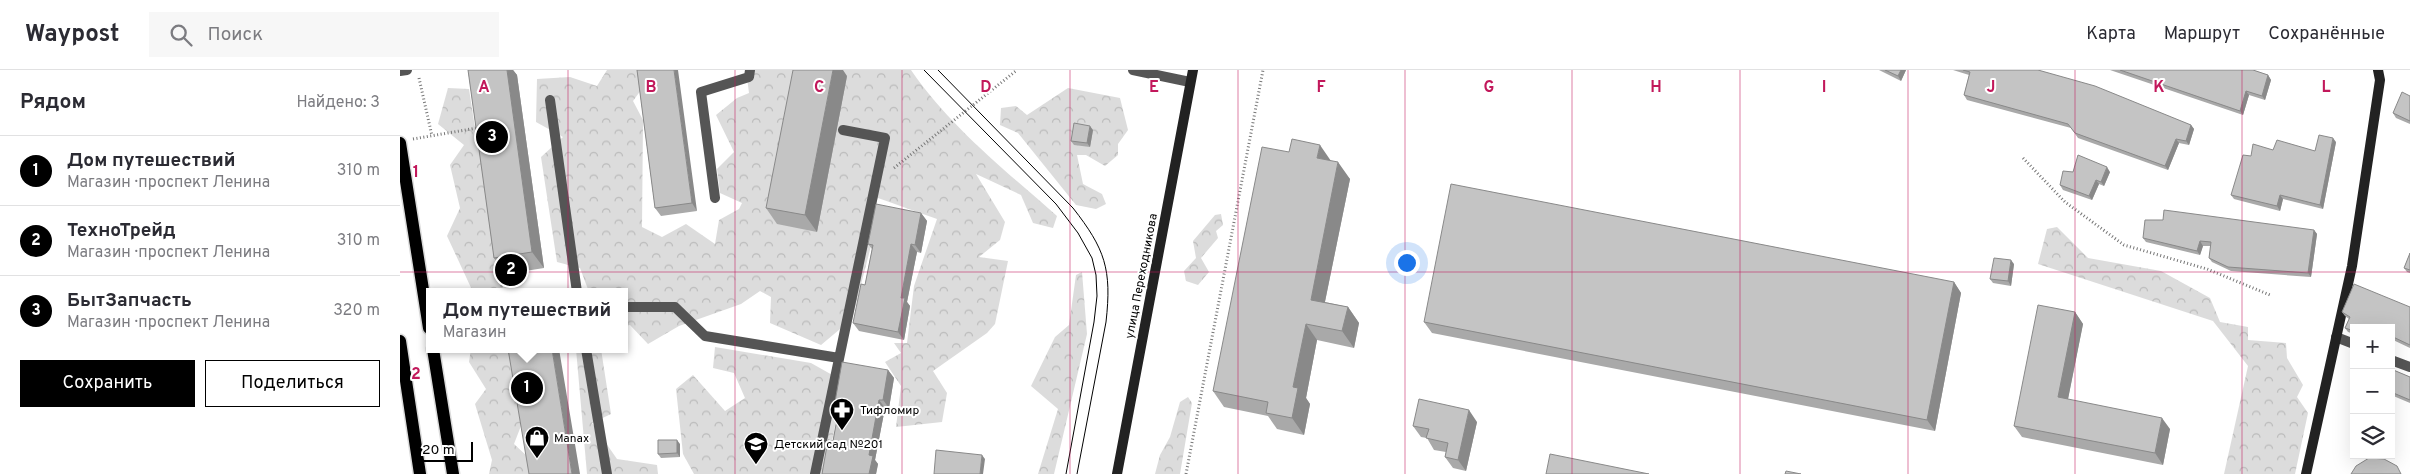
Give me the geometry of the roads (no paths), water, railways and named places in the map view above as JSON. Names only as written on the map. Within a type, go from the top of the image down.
[{"type":"main road","name":"улица Переходникова","points":[[1117,474],[1193,70]]},
{"type":"main road","points":[[2306,474],[2352,266],[2380,80],[2378,70]]},
{"type":"main road","points":[[404,141],[426,299]]},
{"type":"main road","points":[[400,342],[420,474]]},
{"type":"main road","points":[[434,353],[453,474]]},
{"type":"lane","points":[[400,70],[406,70]]},
{"type":"lane","points":[[715,198],[701,92],[749,77],[750,70]]},
{"type":"lane","points":[[1133,70],[1190,82]]},
{"type":"lane","points":[[550,100],[576,288]]},
{"type":"lane","points":[[815,474],[885,138],[843,130]]},
{"type":"lane","points":[[628,307],[675,307],[705,336],[839,358]]},
{"type":"lane","points":[[2336,337],[2350,342]]},
{"type":"lane","points":[[587,353],[607,474]]},
{"type":"lane","points":[[2395,361],[2410,367]]},
{"type":"tram line","points":[[924,70],[1056,204],[1078,233],[1092,258],[1096,275],[1097,296],[1094,322],[1066,474]]},
{"type":"tram line","points":[[938,70],[1073,208],[1084,222],[1104,260],[1108,288],[1106,322],[1077,474]]},
{"type":"place","name":"БытЗапчасть","points":[[492,137]]},
{"type":"place","name":"ТехноТрейд","points":[[511,270]]},
{"type":"place","name":"Дом путешествий","points":[[527,388]]},
{"type":"place","name":"Тифломир","points":[[842,431]]},
{"type":"place","name":"Manax","points":[[537,459]]},
{"type":"place","name":"Детский сад №201","points":[[756,465]]}]
